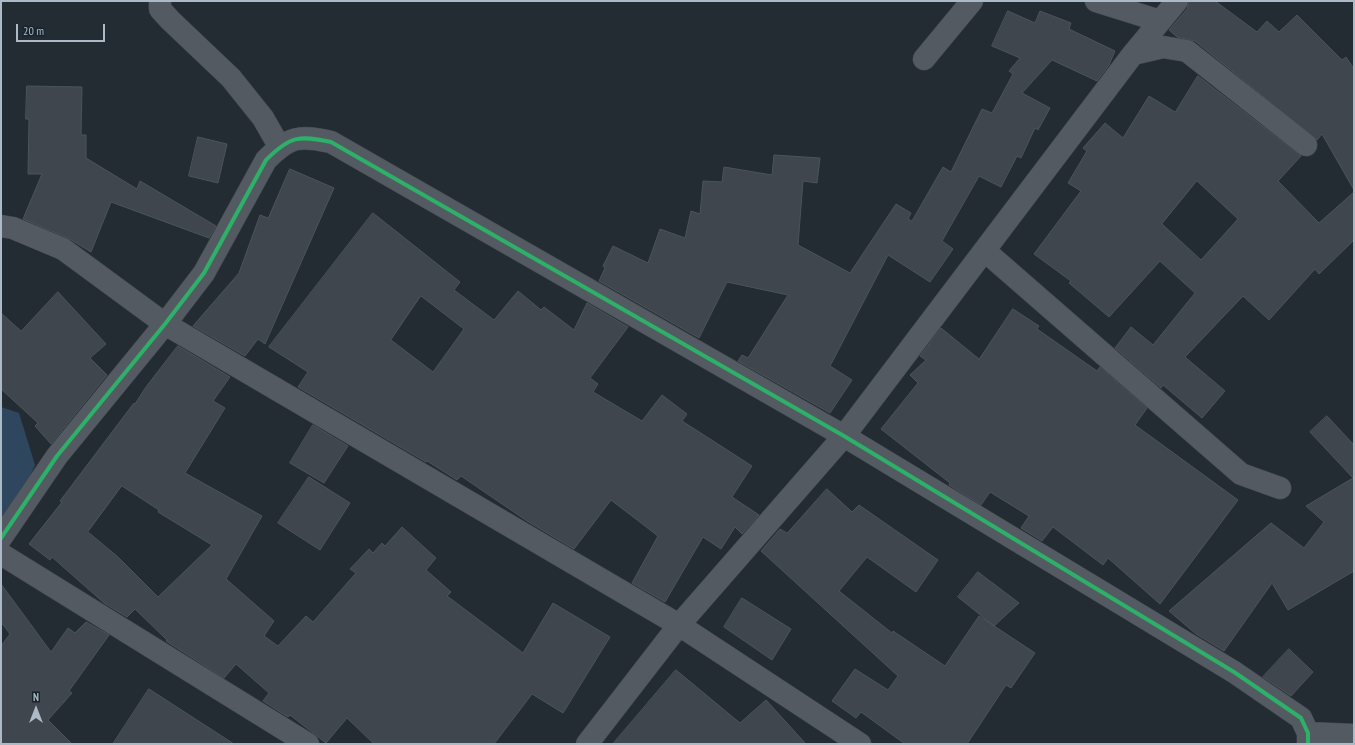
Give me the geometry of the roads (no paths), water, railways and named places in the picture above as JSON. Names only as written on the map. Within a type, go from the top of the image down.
[{"type":"street","points":[[160,1],[160,9],[170,20],[231,78],[263,118],[279,146]]},
{"type":"street","points":[[924,59],[972,1]]},
{"type":"street","points":[[1096,1],[1160,21]]},
{"type":"street","points":[[587,744],[679,625],[844,436],[1134,54],[1177,1]]},
{"type":"street","points":[[1134,54],[1163,47],[1187,51],[1306,145]]},
{"type":"street","points":[[1,538],[57,456],[165,324],[204,273],[266,160],[279,146],[294,138],[314,138],[331,142],[844,436],[1234,672],[1301,718],[1308,738],[1354,735]]},
{"type":"street","points":[[1,226],[13,228],[63,249],[165,324],[679,625],[860,744]]},
{"type":"street","points":[[985,251],[1241,474],[1280,488]]},
{"type":"street","points":[[1,554],[308,744]]},
{"type":"water","points":[[1,407],[19,413],[35,465],[10,520],[1,529]]}]
